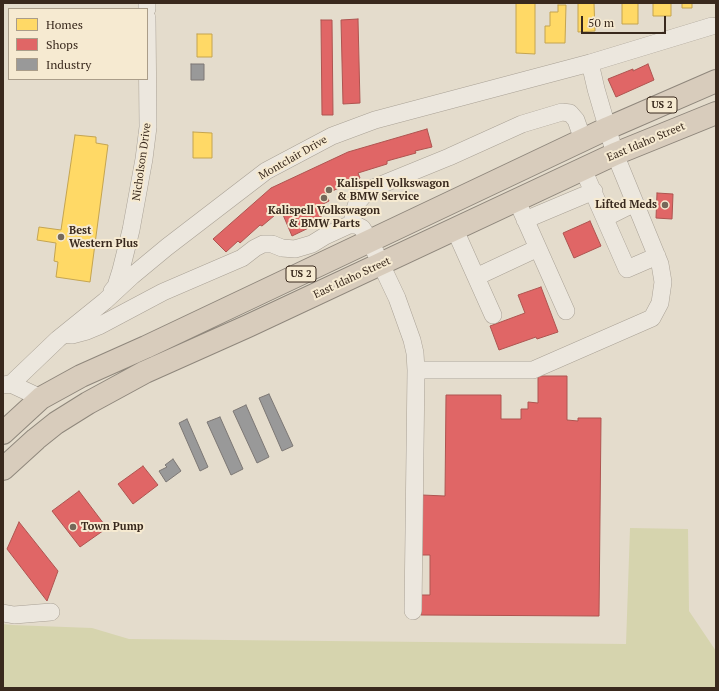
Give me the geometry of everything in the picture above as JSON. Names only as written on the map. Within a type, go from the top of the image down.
[{"type":"highway","name":"East Idaho Street","points":[[3,469],[56,423],[116,387],[145,372],[382,264],[583,169],[611,141],[716,81]]},
{"type":"highway","points":[[611,141],[624,143],[654,130],[706,96],[716,87]]},
{"type":"highway","name":"East Idaho Street","points":[[3,434],[42,398],[81,376],[154,344],[584,140],[611,141],[716,113]]},
{"type":"highway","points":[[382,264],[402,246],[510,189],[535,163]]},
{"type":"street","name":"Montclair Drive","points":[[42,398],[7,384],[63,334],[105,301],[166,247],[266,171],[332,136],[376,120],[590,63],[712,26]]},
{"type":"street","points":[[416,370],[533,370],[652,318],[660,303],[663,282],[660,264],[611,141],[590,63]]},
{"type":"street","name":"Nicholson Drive","points":[[105,301],[116,286],[131,230],[144,159],[148,127],[148,80]]},
{"type":"street","points":[[352,225],[357,203],[373,188],[449,157],[522,124],[562,112],[570,113],[576,120],[584,140]]},
{"type":"street","points":[[583,169],[594,191],[627,269],[657,256]]},
{"type":"street","points":[[525,220],[594,191]]},
{"type":"street","points":[[517,200],[566,311]]},
{"type":"street","points":[[605,218],[635,203]]},
{"type":"street","points":[[63,334],[72,335],[99,326],[164,292],[242,258],[263,244],[272,244],[282,248],[295,249],[312,244],[338,230],[352,225],[362,228],[382,264],[403,311],[415,352],[413,611]]},
{"type":"street","points":[[455,230],[493,315]]},
{"type":"street","points":[[476,277],[538,248]]},
{"type":"street","points":[[3,613],[14,615],[51,612]]},
{"type":"shaded area","points":[[630,528],[688,529],[689,611],[716,651],[716,688],[3,688],[3,624],[92,628],[129,639],[626,644]]},
{"type":"building: Homes","points":[[516,3],[535,3],[535,54],[516,53]]},
{"type":"building: Homes","points":[[578,3],[594,3],[595,31],[578,32]]},
{"type":"building: Homes","points":[[622,3],[638,3],[638,24],[622,24]]},
{"type":"building: Homes","points":[[653,3],[671,3],[671,16],[653,16]]},
{"type":"building: Homes","points":[[682,3],[692,3],[692,8],[682,8]]},
{"type":"building: Homes","points":[[558,5],[566,5],[565,43],[545,43],[545,26],[550,26],[550,12],[558,12]]},
{"type":"building: Homes","points":[[197,34],[212,34],[212,57],[197,57]]},
{"type":"building: Homes","points":[[193,132],[212,133],[212,158],[193,158]]},
{"type":"building: Homes","points":[[75,135],[96,137],[96,143],[108,145],[90,282],[56,277],[58,262],[54,261],[56,243],[37,240],[39,227],[61,230]]},
{"type":"building: Shops","points":[[358,19],[360,103],[343,104],[341,20]]},
{"type":"building: Shops","points":[[321,20],[332,20],[333,115],[322,115]]},
{"type":"building: Shops","points":[[648,64],[654,80],[616,97],[608,79],[633,69],[633,71]]},
{"type":"building: Shops","points":[[427,129],[432,147],[415,151],[416,153],[387,161],[387,164],[358,173],[360,178],[326,194],[329,201],[317,207],[323,221],[292,236],[281,210],[262,226],[260,225],[240,243],[238,241],[226,252],[213,239],[271,188],[348,152]]},
{"type":"building: Shops","points":[[657,193],[673,194],[672,219],[656,218]]},
{"type":"building: Shops","points":[[590,221],[601,246],[574,258],[563,233]]},
{"type":"building: Shops","points":[[541,287],[558,332],[537,339],[536,337],[499,350],[490,326],[525,313],[518,295]]},
{"type":"building: Shops","points":[[538,376],[567,376],[567,420],[578,421],[578,418],[601,418],[599,616],[421,615],[421,595],[430,595],[430,555],[421,555],[422,495],[445,496],[446,395],[501,395],[501,419],[521,419],[521,409],[528,409],[528,402],[538,403]]},
{"type":"building: Shops","points":[[143,466],[158,485],[133,504],[118,484]]},
{"type":"building: Shops","points":[[79,491],[107,528],[80,547],[52,511]]},
{"type":"building: Shops","points":[[19,522],[58,571],[47,601],[7,549]]},
{"type":"building: Industry","points":[[191,64],[204,64],[204,80],[191,80]]},
{"type":"building: Industry","points":[[269,394],[293,446],[282,451],[259,398]]},
{"type":"building: Industry","points":[[246,405],[269,457],[257,463],[233,411]]},
{"type":"building: Industry","points":[[220,417],[243,469],[231,475],[207,422]]},
{"type":"building: Industry","points":[[187,419],[208,467],[200,471],[179,423]]},
{"type":"building: Industry","points":[[173,459],[181,471],[166,482],[159,471],[167,467],[165,465]]},
{"type":"place","name":"Kalispell Volkswagon & BMW Service","points":[[329,190]]},
{"type":"place","name":"Kalispell Volkswagon & BMW Parts","points":[[324,198]]},
{"type":"place","name":"Lifted Meds","points":[[665,205]]},
{"type":"place","name":"Best Western Plus","points":[[61,237]]},
{"type":"place","name":"Town Pump","points":[[73,527]]}]
